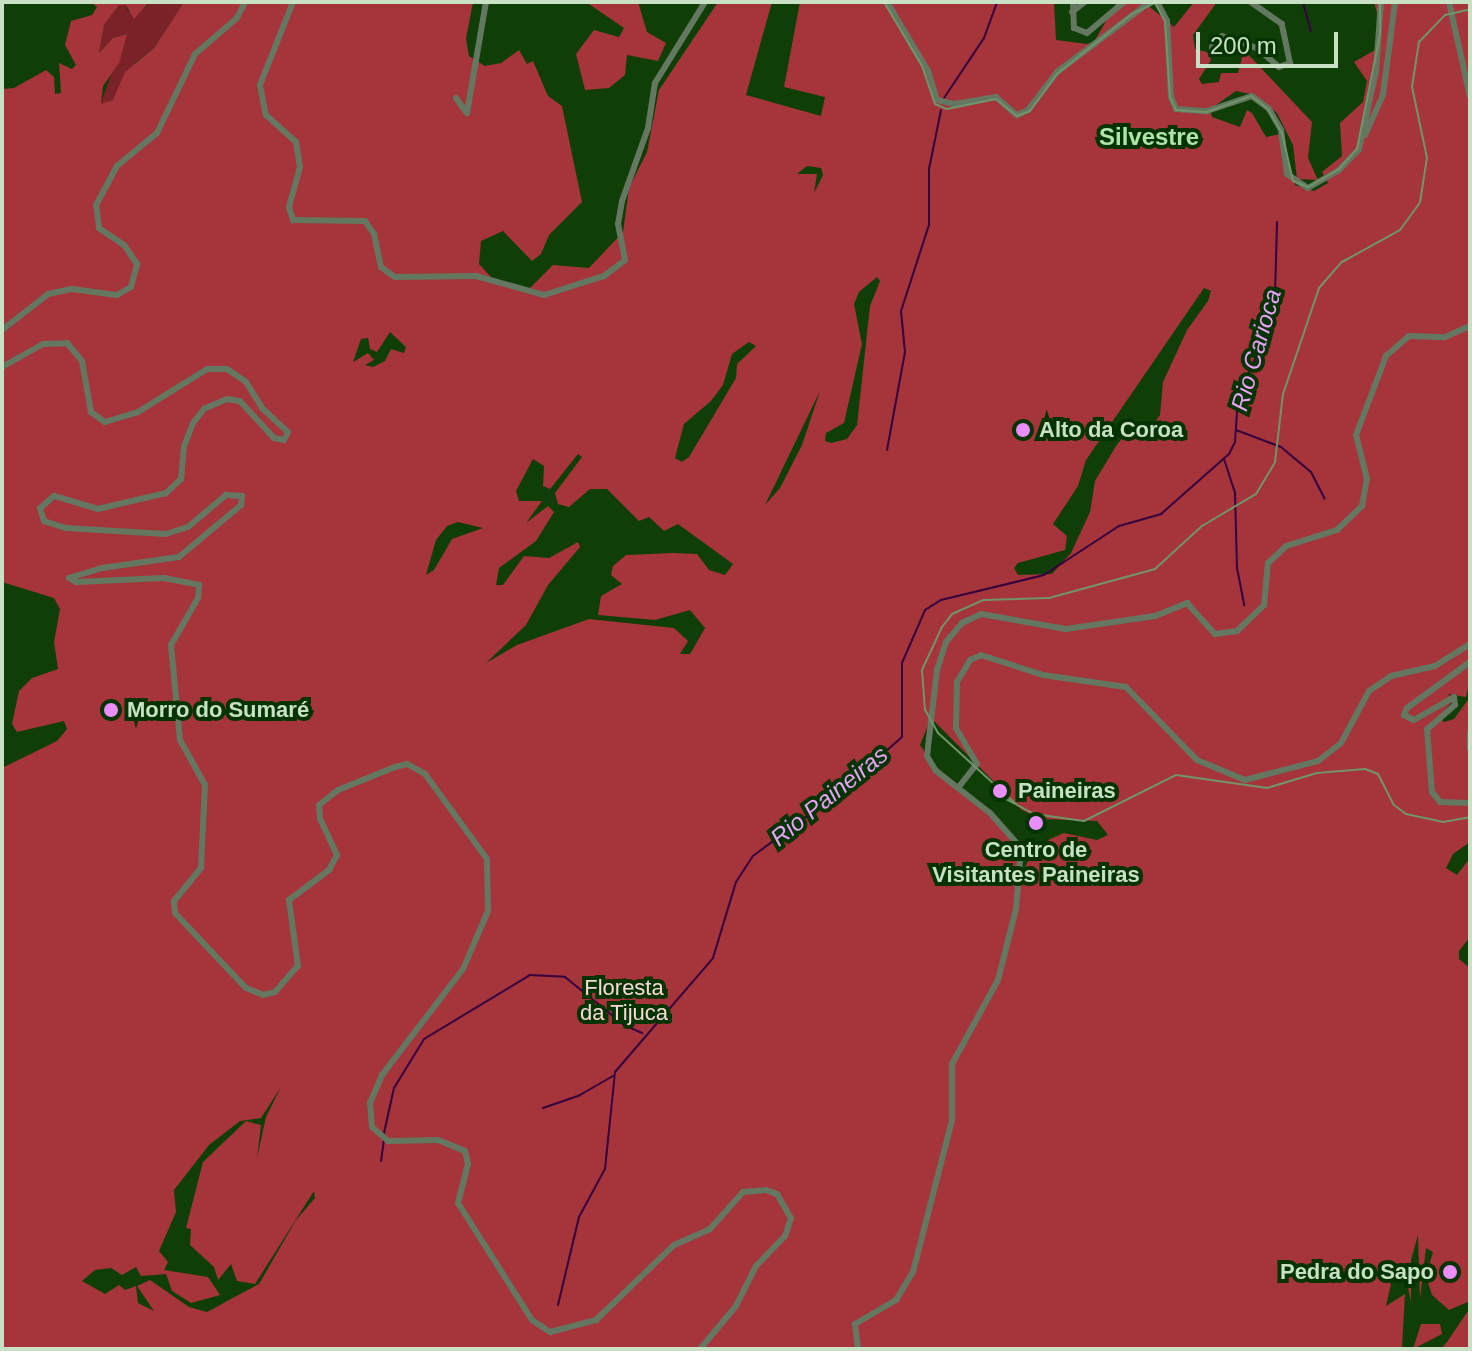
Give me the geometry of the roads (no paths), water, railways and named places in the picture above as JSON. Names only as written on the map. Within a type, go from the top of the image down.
[{"type":"street","points":[[2,330],[48,294],[72,289],[117,295],[131,287],[137,264],[124,245],[95,222],[96,205],[117,166],[157,133],[195,54],[237,18],[245,2]]},
{"type":"street","points":[[293,2],[260,85],[266,115],[293,136],[298,149],[300,167],[289,201],[293,220],[365,221],[374,234],[381,267],[395,277],[476,276],[544,295],[604,276],[625,260],[618,224],[622,201],[648,128],[655,83],[705,2]]},
{"type":"street","points":[[456,98],[468,113],[486,2]]},
{"type":"street","points":[[887,2],[928,71],[937,100],[954,104],[996,97],[1017,115],[1028,110],[1057,72],[1150,2]]},
{"type":"street","points":[[1073,2],[1074,28],[1087,33],[1124,2]]},
{"type":"street","points":[[1072,12],[1085,2]]},
{"type":"street","points":[[1157,2],[1167,21],[1171,97],[1176,109],[1207,111],[1242,95],[1255,97],[1281,130],[1287,174],[1299,187],[1320,183],[1359,149],[1383,95],[1395,2]]},
{"type":"street","points":[[1212,49],[1213,40],[1222,36],[1257,48],[1279,67],[1290,63],[1282,24],[1250,2]]},
{"type":"street","points":[[1359,149],[1376,71],[1381,2]]},
{"type":"street","points":[[1450,6],[1470,97]]},
{"type":"street","points":[[858,1349],[855,1324],[896,1300],[913,1272],[952,1120],[952,1064],[998,980],[1016,909],[1021,848],[1007,829],[928,758],[926,739],[935,711],[937,670],[946,642],[962,623],[981,614],[1066,629],[1155,616],[1187,603],[1215,634],[1237,631],[1250,622],[1264,605],[1268,563],[1286,546],[1337,530],[1362,506],[1367,479],[1356,435],[1386,356],[1409,336],[1445,337],[1470,326]]},
{"type":"street","points":[[2,367],[43,344],[67,343],[82,361],[91,412],[105,422],[138,412],[207,369],[227,369],[246,382],[262,408],[288,432],[284,440],[274,438],[240,401],[227,399],[204,409],[193,423],[184,446],[181,479],[166,493],[98,509],[54,496],[40,508],[44,521],[66,528],[166,534],[188,527],[226,495],[242,496],[241,505],[179,557],[102,568],[69,579],[164,578],[199,585],[171,645],[180,740],[205,785],[201,868],[174,901],[175,913],[246,988],[263,995],[275,992],[298,966],[289,900],[329,870],[337,855],[320,819],[319,805],[338,790],[395,767],[407,764],[425,774],[487,859],[488,911],[463,969],[382,1075],[370,1103],[372,1127],[388,1141],[438,1140],[465,1151],[468,1164],[458,1203],[532,1320],[550,1332],[587,1325],[606,1314],[674,1245],[710,1229],[743,1192],[766,1190],[777,1194],[791,1218],[785,1236],[756,1266],[736,1306],[700,1349]]},
{"type":"street","points":[[958,788],[977,764],[956,728],[957,682],[970,660],[981,655],[1043,675],[1126,687],[1197,760],[1245,780],[1318,761],[1341,743],[1369,691],[1391,676],[1435,666],[1470,644]]},
{"type":"street","points":[[1470,662],[1404,715],[1411,721],[1449,696],[1456,700],[1427,729],[1431,783],[1440,802],[1470,803]]},
{"type":"street","points":[[1470,733],[1470,749]]},
{"type":"waterway","points":[[944,98],[984,38],[997,2]]},
{"type":"waterway","name":"Rio Carioca","points":[[1303,2],[1311,31]]},
{"type":"waterway","points":[[887,450],[905,352],[901,311],[929,225],[929,169],[941,110]]},
{"type":"waterway","name":"Rio Paineiras","points":[[558,1305],[579,1217],[605,1169],[615,1072],[713,958],[736,882],[753,856],[841,791],[902,737],[902,663],[925,610],[941,600],[1044,575],[1119,526],[1161,514],[1229,454],[1235,442],[1238,397],[1262,344],[1275,295],[1277,222]]},
{"type":"waterway","points":[[1236,430],[1281,447],[1311,472],[1325,499]]},
{"type":"waterway","points":[[1224,459],[1235,492],[1237,568],[1244,605]]},
{"type":"waterway","points":[[384,1133],[394,1088],[424,1039],[530,975],[565,977],[624,1025],[642,1033]]},
{"type":"waterway","points":[[543,1108],[580,1095],[614,1075]]},
{"type":"waterway","points":[[381,1161],[384,1140]]},
{"type":"tram line","points":[[884,2],[922,66],[935,104],[947,109],[996,99],[1017,116],[1030,111],[1057,74],[1132,14],[1155,3],[1165,21],[1170,97],[1176,110],[1207,112],[1251,96],[1268,109],[1282,133],[1293,181],[1308,187],[1338,170],[1357,149],[1380,35],[1380,2]]},
{"type":"tram line","points":[[1016,804],[938,733],[925,710],[922,670],[942,627],[952,614],[983,600],[1049,598],[1155,569],[1202,526],[1256,494],[1275,462],[1283,394],[1319,288],[1342,262],[1400,230],[1420,202],[1427,158],[1412,87],[1419,42],[1445,15],[1470,9]]},
{"type":"tram line","points":[[1006,799],[1034,814],[1084,821],[1176,775],[1267,788],[1317,773],[1365,769],[1378,774],[1394,805],[1406,814],[1443,822],[1470,817]]},
{"type":"place","name":"Alto da Coroa","points":[[1023,430]]},
{"type":"place","name":"Morro do Sumaré","points":[[111,710]]},
{"type":"place","name":"Paineiras","points":[[1000,791]]},
{"type":"place","name":"Centro de Visitantes Paineiras","points":[[1036,823]]},
{"type":"place","name":"Pedra do Sapo","points":[[1450,1272]]},
{"type":"district","name":"Silvestre","points":[[1149,137]]},
{"type":"park label","name":"Floresta da Tijuca","points":[[624,1000]]}]
